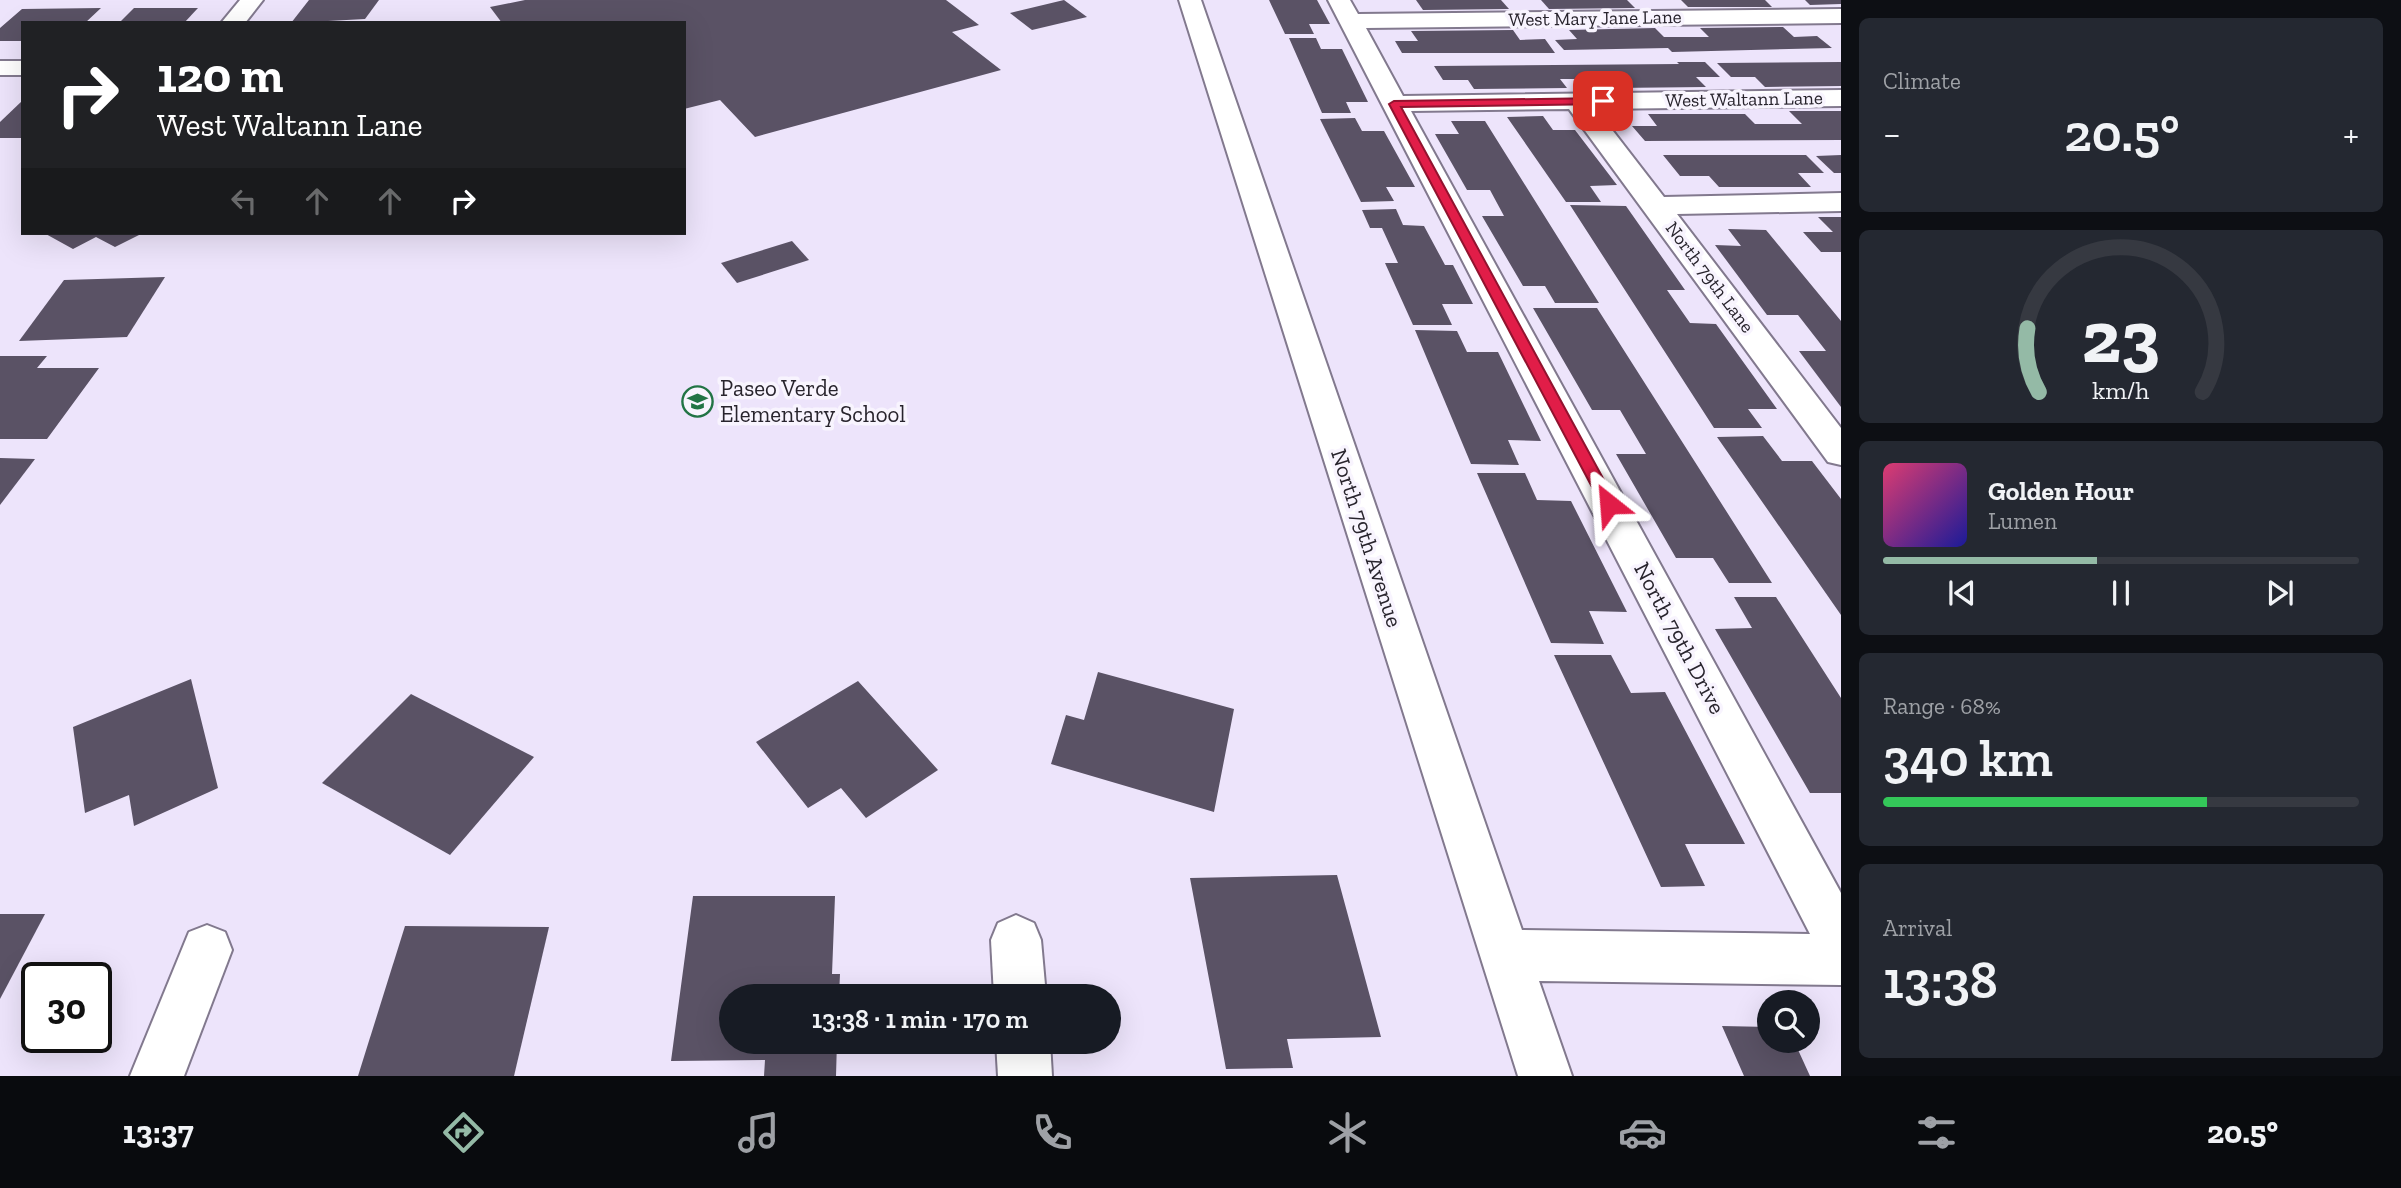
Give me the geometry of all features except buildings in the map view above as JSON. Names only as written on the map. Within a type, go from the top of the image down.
[{"type":"street","points":[[234,21],[252,0]]},
{"type":"street","name":"North 79th Avenue","points":[[1190,0],[1545,1076]]},
{"type":"street","name":"West Mary Jane Lane","points":[[1344,10],[1841,16]]},
{"type":"street","name":"North 79th Drive","points":[[1344,10],[1841,943]]},
{"type":"street","points":[[0,68],[21,68]]},
{"type":"street","name":"West Waltann Lane","points":[[1394,104],[1841,98]]},
{"type":"street","name":"North 79th Lane","points":[[1577,102],[1841,453]]},
{"type":"street","points":[[1657,206],[1841,202]]},
{"type":"street","points":[[1016,940],[1019,984]]},
{"type":"street","points":[[157,1076],[207,950]]},
{"type":"street","points":[[1505,955],[1841,960]]},
{"type":"street","points":[[1024,1054],[1025,1076]]},
{"type":"place","name":"Paseo Verde Elementary School","points":[[697,401]]},
{"type":"route","points":[[1603,101],[1394,104],[1609,504]]}]
